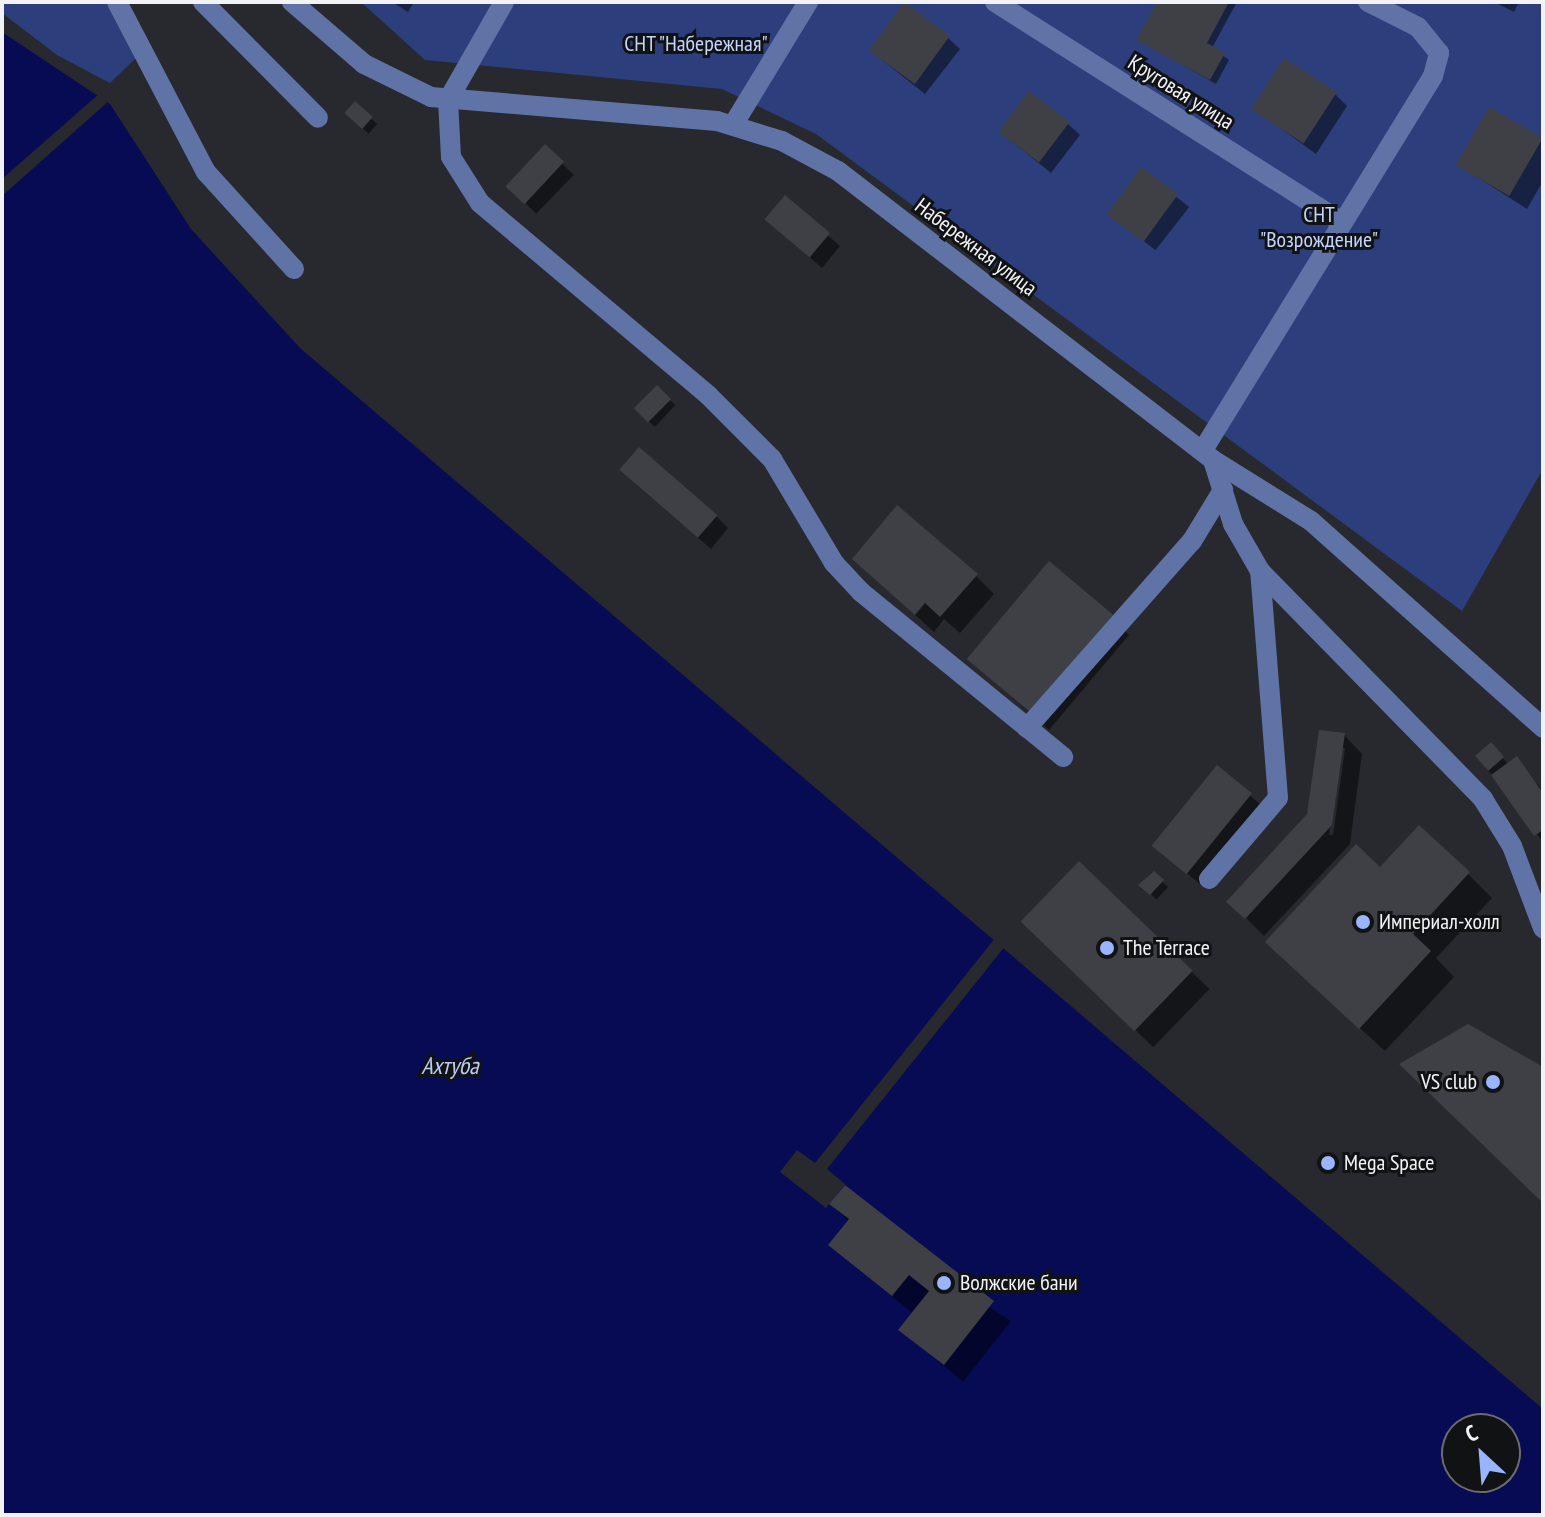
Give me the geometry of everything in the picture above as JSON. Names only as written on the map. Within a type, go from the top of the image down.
[{"type":"street","points":[[117,2],[206,172],[294,269]]},
{"type":"street","points":[[203,2],[318,118]]},
{"type":"street","name":"Набережная улица","points":[[292,2],[364,64],[401,87],[448,100],[733,125],[838,171],[1208,455],[1311,521],[1543,728]]},
{"type":"street","points":[[504,2],[448,100],[451,157],[480,203],[708,395],[772,459],[834,563],[861,592],[1063,757]]},
{"type":"street","points":[[733,125],[808,2]]},
{"type":"street","name":"Круговая улица","points":[[995,2],[1341,222]]},
{"type":"street","points":[[1368,2],[1418,27],[1439,53],[1433,76],[1341,222],[1208,455],[1260,571],[1483,799],[1512,846],[1543,928]]},
{"type":"street","points":[[1027,728],[1192,541],[1223,490]]},
{"type":"street","points":[[1209,879],[1278,798],[1260,571]]},
{"type":"green space","points":[[2,2],[106,2],[136,58],[110,83],[57,55],[2,13]]},
{"type":"green space","name":"СНТ \"Возрождение\"","points":[[361,2],[1543,2],[1543,469],[1462,611],[816,134],[722,89],[425,60]]},
{"type":"water","name":"Ахтуба","points":[[2,32],[110,104],[191,229],[300,348],[1543,1409],[1543,1515],[2,1515]]},
{"type":"pier","points":[[100,93],[110,100],[2,196],[2,179]]},
{"type":"pier","points":[[996,937],[1006,945],[827,1169],[845,1184],[826,1208],[780,1172],[797,1150],[815,1163]]},
{"type":"building","points":[[904,2],[950,36],[915,84],[869,51]]},
{"type":"building","points":[[1157,2],[1229,2],[1207,43],[1225,53],[1210,80],[1136,40]]},
{"type":"building","points":[[1284,58],[1337,92],[1304,143],[1251,109]]},
{"type":"building","points":[[1029,91],[1070,122],[1039,162],[998,132]]},
{"type":"building","points":[[355,101],[373,117],[362,129],[344,113]]},
{"type":"building","points":[[1489,107],[1543,138],[1509,196],[1456,165]]},
{"type":"building","points":[[545,144],[564,162],[524,204],[505,186]]},
{"type":"building","points":[[1141,167],[1178,194],[1144,242],[1106,215]]},
{"type":"building","points":[[785,195],[830,233],[810,257],[764,220]]},
{"type":"building","points":[[657,385],[671,399],[648,422],[634,408]]},
{"type":"building","points":[[639,447],[717,515],[698,538],[619,470]]},
{"type":"building","points":[[897,505],[978,574],[940,617],[925,603],[915,615],[852,559]]},
{"type":"building","points":[[1049,561],[1113,615],[1031,713],[967,659]]},
{"type":"building","points":[[1319,730],[1345,733],[1332,825],[1245,919],[1226,902],[1307,814]]},
{"type":"building","points":[[1491,742],[1504,757],[1488,771],[1475,756]]},
{"type":"building","points":[[1517,756],[1543,793],[1543,830],[1534,836],[1491,775]]},
{"type":"building","points":[[1217,765],[1252,793],[1187,874],[1152,846]]},
{"type":"building","points":[[1419,825],[1470,872],[1413,934],[1431,951],[1359,1029],[1265,942],[1356,844],[1380,867]]},
{"type":"building","name":"The Terrace","points":[[1079,861],[1193,971],[1134,1031],[1021,921]]},
{"type":"building","points":[[1154,871],[1164,880],[1150,895],[1138,885]]},
{"type":"building","points":[[1468,1024],[1543,1067],[1543,1203],[1399,1064]]},
{"type":"building","name":"Волжские бани","points":[[845,1185],[994,1301],[944,1365],[898,1330],[929,1291],[909,1275],[892,1296],[828,1245],[849,1219],[829,1204]]},
{"type":"place","name":"Империал-холл","points":[[1363,922]]},
{"type":"place","name":"The Terrace","points":[[1107,948]]},
{"type":"place","name":"VS club","points":[[1493,1082]]},
{"type":"place","name":"Mega Space","points":[[1328,1163]]},
{"type":"place","name":"Волжские бани","points":[[944,1283]]},
{"type":"park label","name":"СНТ \"Набережная\"","points":[[696,44]]}]
